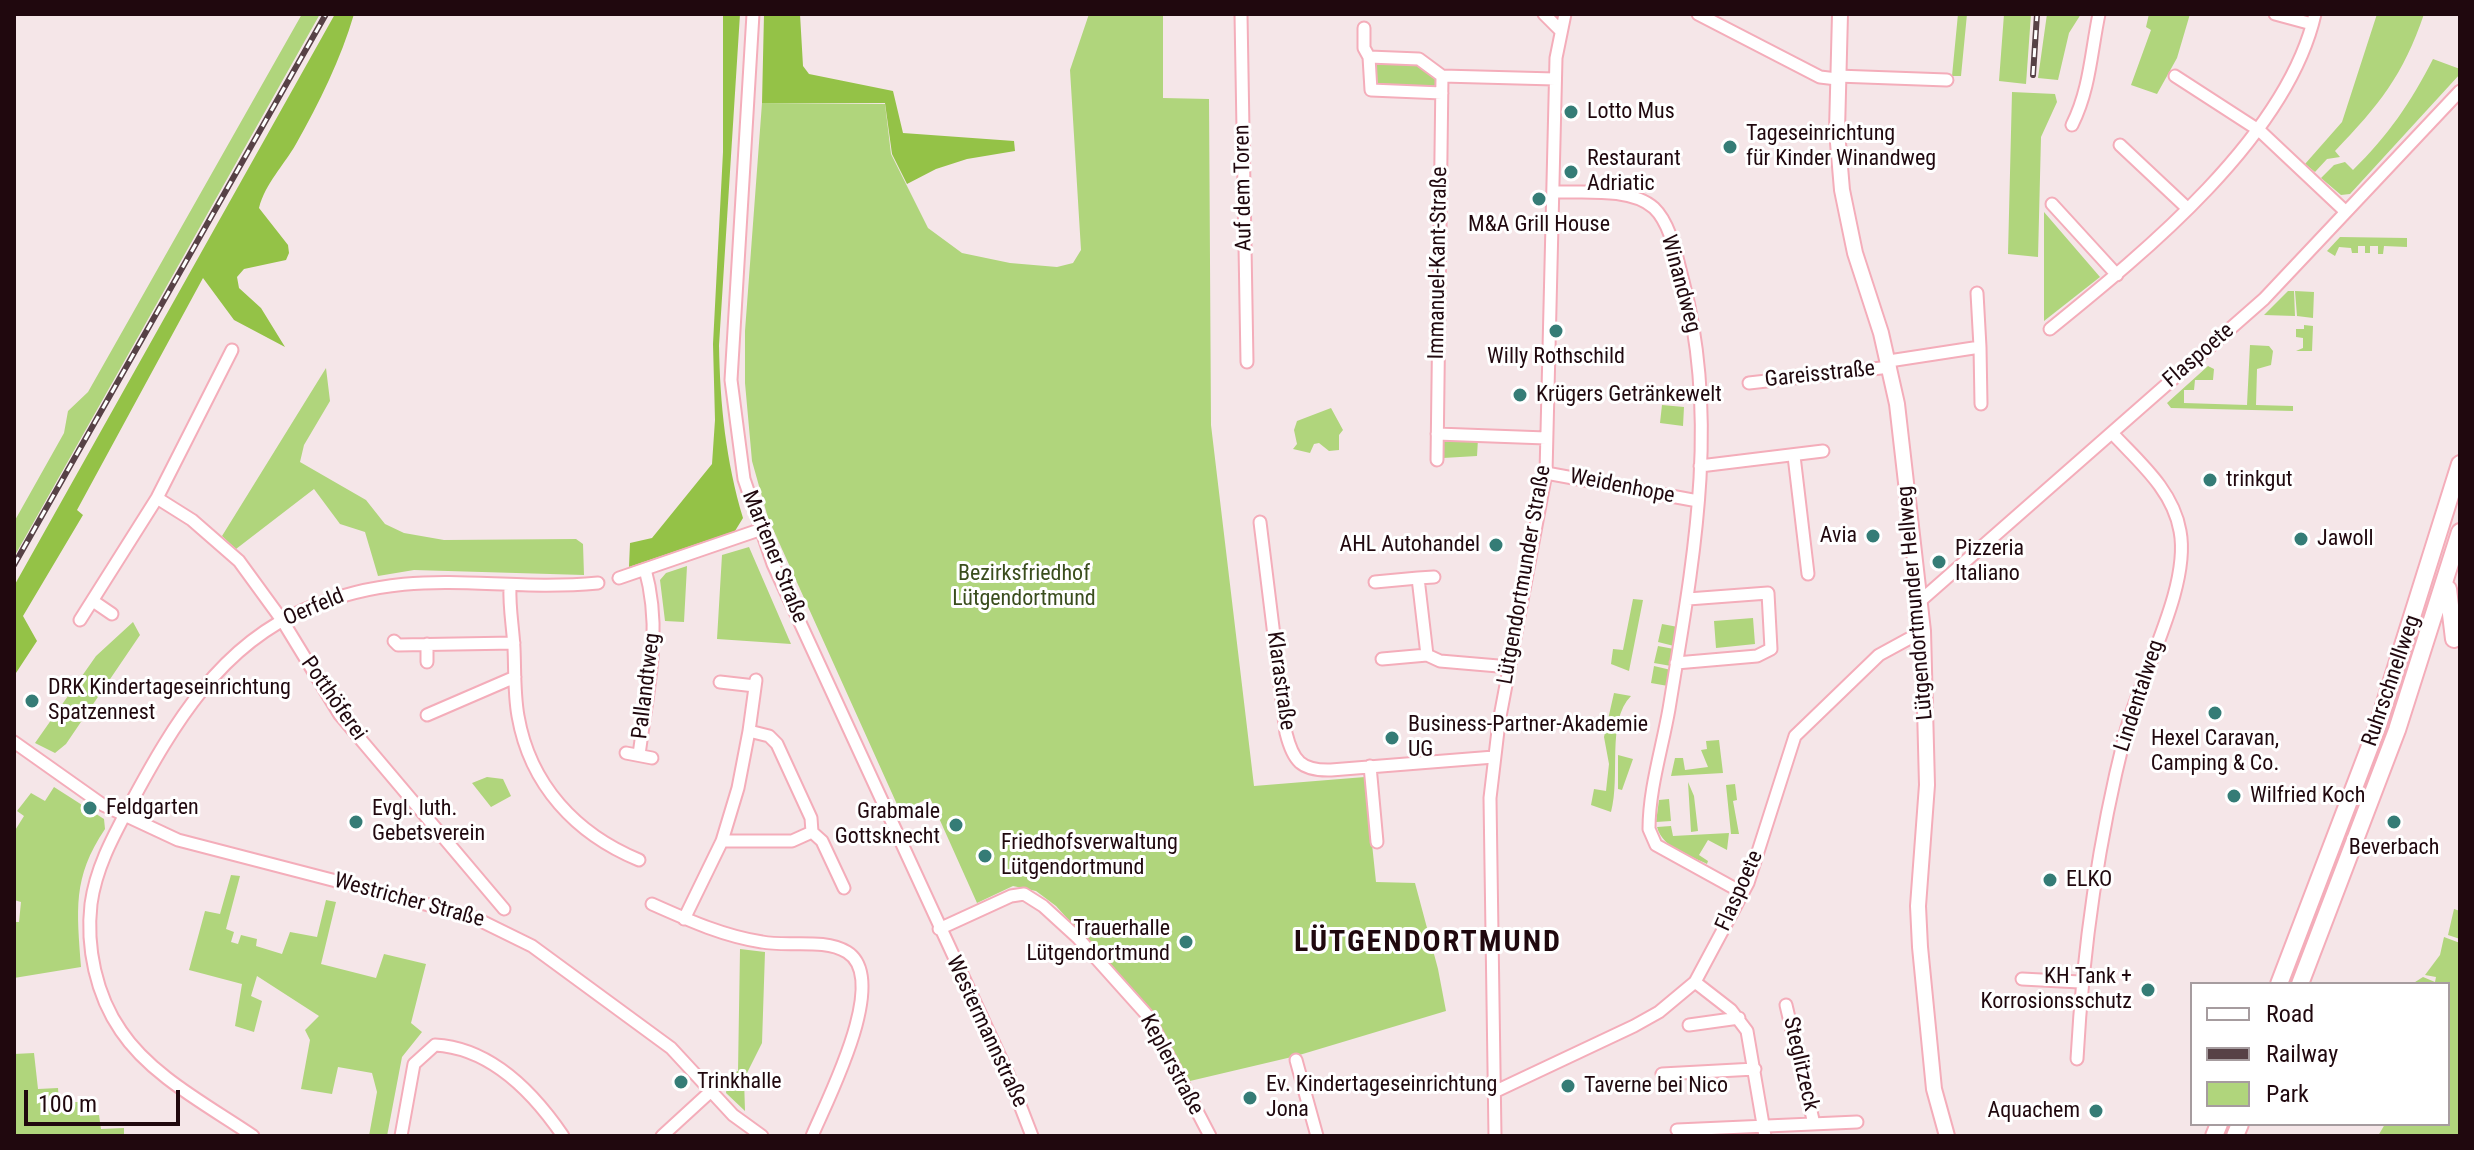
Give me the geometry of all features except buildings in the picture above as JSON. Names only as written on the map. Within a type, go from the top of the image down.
[{"type":"highway","name":"Ruhrschnellweg","points":[[2280,982],[2378,725],[2460,464]]},
{"type":"highway","name":"Ruhrschnellweg","points":[[2301,982],[2367,814],[2460,532]]},
{"type":"highway","points":[[2453,555],[2448,600],[2454,639]]},
{"type":"main road","name":"Lütgendortmunder Hellweg","points":[[1840,14],[1838,143],[1845,213],[1890,364],[1923,631],[1927,785],[1918,906],[1934,1089],[1947,1136]]},
{"type":"street","name":"Martener Straße","points":[[753,14],[731,380],[738,451],[759,530],[939,929]]},
{"type":"street","name":"Auf dem Toren","points":[[1241,14],[1247,362]]},
{"type":"street","points":[[1544,14],[1560,30]]},
{"type":"street","name":"Lütgendortmunder Straße","points":[[1495,1136],[1490,862],[1494,757],[1546,473],[1555,79],[1560,30],[1565,14]]},
{"type":"street","points":[[1698,14],[1820,77],[1947,80]]},
{"type":"street","points":[[2072,125],[2082,105],[2090,73],[2099,14]]},
{"type":"street","points":[[2050,329],[2117,275],[2260,131],[2302,56],[2314,19],[2275,14]]},
{"type":"street","points":[[1364,28],[1371,90],[1442,93]]},
{"type":"street","points":[[1369,57],[1419,59],[1442,76],[1555,79]]},
{"type":"street","name":"Immanuel-Kant-Straße","points":[[1437,460],[1442,76]]},
{"type":"street","points":[[2175,76],[2260,131],[2346,212]]},
{"type":"street","name":"Flaspoete","points":[[1919,602],[2264,299],[2460,91]]},
{"type":"street","points":[[2120,145],[2186,207]]},
{"type":"street","name":"Winandweg","points":[[1553,192],[1592,193],[1638,200],[1654,208],[1665,225],[1695,334],[1704,420],[1698,501],[1688,599],[1649,815],[1651,837],[1656,845],[1743,893]]},
{"type":"street","points":[[2052,204],[2117,275]]},
{"type":"street","points":[[1977,293],[1981,404]]},
{"type":"street","name":"Gareisstraße","points":[[1749,383],[1890,364],[1980,347]]},
{"type":"street","points":[[80,620],[157,498],[232,350]]},
{"type":"street","name":"Lindentalweg","points":[[2077,1059],[2080,982],[2097,861],[2124,740],[2171,600],[2182,553],[2181,532],[2170,500],[2112,433]]},
{"type":"street","points":[[1437,434],[1546,438]]},
{"type":"street","points":[[1700,466],[1823,451]]},
{"type":"street","points":[[1794,456],[1808,574]]},
{"type":"street","name":"Weidenhope","points":[[1546,473],[1698,501]]},
{"type":"street","name":"Potthöferei","points":[[157,498],[227,549],[282,620],[340,715],[504,909]]},
{"type":"street","name":"Klarastraße","points":[[1260,522],[1286,733],[1293,757],[1300,765],[1314,771],[1494,757]]},
{"type":"street","points":[[619,578],[759,530]]},
{"type":"street","name":"Pallandtweg","points":[[639,755],[655,653],[655,621],[645,569]]},
{"type":"street","points":[[1375,582],[1434,577]]},
{"type":"street","points":[[1418,578],[1427,655]]},
{"type":"street","name":"Oerfeld","points":[[124,815],[170,730],[193,699],[244,648],[282,620],[358,590],[402,582],[489,581],[510,587],[598,583]]},
{"type":"street","points":[[510,587],[522,736],[545,787],[576,822],[605,846],[639,860]]},
{"type":"street","points":[[1676,663],[1757,656],[1771,649],[1768,593],[1688,599]]},
{"type":"street","points":[[93,601],[112,614]]},
{"type":"street","name":"Flaspoete","points":[[1494,1092],[1634,1026],[1659,1012],[1695,982],[1743,893],[1795,736],[1879,655],[1893,644],[1923,631]]},
{"type":"street","points":[[394,641],[398,645],[514,643]]},
{"type":"street","points":[[427,644],[427,662]]},
{"type":"street","points":[[1382,659],[1427,655],[1440,661],[1510,667]]},
{"type":"street","points":[[427,715],[515,677]]},
{"type":"street","points":[[684,919],[722,841],[738,788],[749,731],[756,683],[720,682]]},
{"type":"street","points":[[749,731],[769,736],[777,744],[811,818],[812,832],[822,841],[844,888]]},
{"type":"street","name":"Westricher Straße","points":[[14,742],[124,815],[178,840],[471,916],[501,928],[545,956],[671,1048],[744,1125],[762,1136]]},
{"type":"street","name":"Pallandtweg","points":[[626,753],[652,758]]},
{"type":"street","points":[[1370,766],[1377,842]]},
{"type":"street","points":[[124,815],[104,855],[91,901],[91,954],[105,1000],[121,1031],[151,1066],[253,1136]]},
{"type":"street","points":[[722,841],[792,841],[812,832]]},
{"type":"street","name":"Keplerstraße","points":[[939,929],[1011,896],[1024,894],[1043,906],[1078,938],[1147,1015],[1210,1136]]},
{"type":"street","points":[[652,904],[684,919],[746,940],[829,946],[847,952],[855,960],[860,976],[859,1021],[812,1136]]},
{"type":"street","name":"Westermannstraße","points":[[939,929],[1008,1074],[1032,1136]]},
{"type":"street","points":[[2022,979],[2080,982]]},
{"type":"street","points":[[1695,982],[1739,1018],[1747,1031],[1764,1131]]},
{"type":"street","name":"Steglitzeck","points":[[1786,1005],[1814,1124]]},
{"type":"street","points":[[1689,1025],[1739,1018]]},
{"type":"street","points":[[401,1136],[414,1064],[435,1045],[468,1052],[520,1082],[545,1109],[563,1136]]},
{"type":"street","points":[[1296,1060],[1317,1136]]},
{"type":"street","points":[[1662,1074],[1755,1069]]},
{"type":"street","points":[[662,1136],[710,1092]]},
{"type":"street","name":"Steglitzeck","points":[[1677,1130],[1764,1131],[1857,1122]]},
{"type":"green space","points":[[302,14],[320,14],[14,557],[14,522],[64,433],[68,411],[88,392]]},
{"type":"green space","points":[[335,14],[354,14],[343,48],[313,113],[270,183],[259,208],[288,245],[289,253],[286,260],[244,269],[237,277],[239,288],[261,308],[285,347],[234,320],[203,278],[77,510],[83,515],[23,616],[37,641],[14,676],[14,586]]},
{"type":"green space","points":[[723,14],[740,14],[719,345],[728,454],[743,518],[735,531],[629,567],[630,543],[652,538],[712,464],[715,420],[713,344],[723,152]]},
{"type":"green space","points":[[764,14],[800,14],[803,66],[809,74],[893,91],[903,133],[1014,141],[1015,151],[967,159],[936,169],[907,184],[892,154],[885,103],[762,103]]},
{"type":"green space","name":"Bezirksfriedhof Lütgendortmund","points":[[1089,14],[1163,14],[1163,98],[1209,99],[1211,425],[1254,786],[1365,777],[1376,882],[1415,883],[1446,1011],[1296,1056],[1190,1081],[1152,1012],[1056,906],[1036,891],[1013,886],[977,903],[930,798],[900,811],[768,518],[752,461],[745,383],[745,331],[762,103],[885,104],[891,154],[928,228],[962,253],[1010,263],[1057,267],[1073,263],[1081,250],[1070,70]]},
{"type":"green space","points":[[1958,14],[1967,14],[1961,76],[1952,76]]},
{"type":"green space","points":[[2004,14],[2031,14],[2026,84],[1999,81]]},
{"type":"green space","points":[[2047,14],[2081,14],[2069,33],[2058,80],[2038,78]]},
{"type":"green space","points":[[2149,14],[2190,14],[2177,58],[2157,94],[2131,85],[2151,30],[2146,27]]},
{"type":"green space","points":[[2377,14],[2424,14],[2407,55],[2388,88],[2335,151],[2340,157],[2327,159],[2315,172],[2305,164],[2342,122]]},
{"type":"green space","points":[[2433,59],[2460,69],[2460,74],[2350,194],[2341,195],[2321,178],[2334,165],[2345,162],[2353,170],[2366,157],[2398,118]]},
{"type":"green space","points":[[1417,61],[1436,77],[1435,88],[1374,86],[1373,63]]},
{"type":"green space","points":[[2012,92],[2055,94],[2057,102],[2041,137],[2038,257],[2008,254]]},
{"type":"green space","points":[[2044,212],[2100,277],[2044,321]]},
{"type":"green space","points":[[2340,237],[2407,238],[2407,247],[2384,246],[2383,254],[2378,254],[2378,246],[2370,246],[2370,253],[2365,253],[2365,246],[2358,246],[2358,253],[2352,253],[2351,248],[2339,247],[2335,256],[2327,251]]},
{"type":"green space","points":[[2288,291],[2294,291],[2295,316],[2264,315]]},
{"type":"green space","points":[[2295,291],[2314,292],[2313,318],[2297,316]]},
{"type":"green space","points":[[2304,325],[2313,326],[2312,351],[2296,351],[2303,348],[2303,338],[2296,337],[2296,329],[2304,329]]},
{"type":"green space","points":[[2250,345],[2269,346],[2273,351],[2271,365],[2257,369],[2256,405],[2293,406],[2293,411],[2171,408],[2167,403],[2208,366],[2214,369],[2213,380],[2195,380],[2194,390],[2184,390],[2184,403],[2247,405]]},
{"type":"green space","points":[[326,368],[330,401],[304,445],[300,462],[366,500],[385,524],[404,533],[444,540],[576,539],[583,544],[584,575],[414,570],[378,576],[365,532],[340,524],[314,489],[236,549],[222,536]]},
{"type":"green space","points":[[1662,405],[1684,407],[1683,426],[1660,423]]},
{"type":"green space","points":[[1331,408],[1343,430],[1339,435],[1339,450],[1329,451],[1319,443],[1314,444],[1310,453],[1293,449],[1297,444],[1294,430],[1297,421]]},
{"type":"green space","points":[[1445,438],[1478,439],[1477,456],[1443,458],[1441,442]]},
{"type":"green space","points":[[749,547],[791,644],[717,639],[722,555]]},
{"type":"green space","points":[[687,566],[684,622],[665,621],[660,580],[666,573]]},
{"type":"green space","points":[[1633,599],[1643,600],[1629,671],[1611,664],[1613,649],[1623,650]]},
{"type":"green space","points":[[1753,618],[1755,644],[1716,648],[1714,621]]},
{"type":"green space","points":[[133,622],[140,635],[66,744],[55,753],[35,743],[96,656]]},
{"type":"green space","points":[[1662,624],[1678,627],[1674,646],[1658,642]]},
{"type":"green space","points":[[1658,646],[1674,649],[1671,666],[1654,663]]},
{"type":"green space","points":[[1654,666],[1671,670],[1668,686],[1651,683]]},
{"type":"green space","points":[[1614,693],[1631,696],[1623,707],[1616,734],[1611,812],[1591,805],[1594,789],[1606,791],[1609,764],[1604,737]]},
{"type":"green space","points":[[1719,740],[1723,773],[1671,776],[1675,758],[1683,758],[1685,770],[1708,767],[1701,750],[1707,749],[1706,741]]},
{"type":"green space","points":[[1618,755],[1633,759],[1622,790],[1618,789]]},
{"type":"green space","points":[[487,777],[503,779],[511,796],[491,807],[472,783]]},
{"type":"green space","points":[[1688,782],[1694,796],[1698,831],[1691,832]]},
{"type":"green space","points":[[1735,784],[1737,800],[1733,801],[1739,834],[1731,834],[1726,785]]},
{"type":"green space","points":[[54,787],[104,819],[105,829],[87,863],[79,895],[81,967],[14,978],[14,922],[19,922],[21,902],[14,900],[14,832],[24,816],[17,811],[31,793],[45,801]]},
{"type":"green space","points":[[1669,799],[1671,821],[1656,822],[1659,800]]},
{"type":"green space","points":[[1671,826],[1673,836],[1729,833],[1727,850],[1708,840],[1699,855],[1708,861],[1707,864],[1665,841],[1657,827]]},
{"type":"green space","points":[[231,875],[240,876],[226,929],[234,932],[231,942],[238,944],[241,935],[257,939],[256,946],[282,954],[290,932],[317,937],[326,900],[336,902],[321,964],[376,978],[384,954],[426,964],[411,1023],[422,1032],[402,1057],[387,1136],[369,1136],[377,1092],[372,1073],[338,1067],[332,1094],[301,1089],[310,1040],[305,1030],[319,1016],[257,976],[251,996],[262,1001],[254,1032],[235,1026],[242,984],[189,970],[205,911],[220,914]]},
{"type":"green space","points":[[2454,909],[2460,911],[2460,939],[2448,935]]},
{"type":"green space","points":[[2444,937],[2460,943],[2460,1136],[2378,1136],[2384,1126],[2450,1126],[2450,982],[2435,982],[2436,977],[2425,975],[2440,955]]},
{"type":"green space","points":[[740,949],[765,952],[762,1043],[744,1079],[745,1111],[726,1093],[728,1075],[738,1071]]},
{"type":"green space","points":[[2423,977],[2435,982],[2415,982]]},
{"type":"green space","points":[[34,1053],[38,1089],[58,1088],[59,1102],[79,1102],[80,1116],[99,1115],[101,1129],[124,1128],[124,1136],[14,1136],[14,1054]]},
{"type":"railway","points":[[14,565],[326,14]]},
{"type":"railway","points":[[2033,75],[2037,14]]},
{"type":"place","name":"Lotto Mus","points":[[1571,112]]},
{"type":"place","name":"Tageseinrichtung für Kinder Winandweg","points":[[1730,147]]},
{"type":"place","name":"Restaurant Adriatic","points":[[1571,172]]},
{"type":"place","name":"M&A Grill House","points":[[1539,199]]},
{"type":"place","name":"Willy Rothschild","points":[[1556,331]]},
{"type":"place","name":"Krügers Getränkewelt","points":[[1520,395]]},
{"type":"place","name":"trinkgut","points":[[2210,480]]},
{"type":"place","name":"Avia","points":[[1873,536]]},
{"type":"place","name":"Jawoll","points":[[2301,539]]},
{"type":"place","name":"AHL Autohandel","points":[[1496,545]]},
{"type":"place","name":"Pizzeria Italiano","points":[[1939,562]]},
{"type":"place","name":"DRK Kindertageseinrichtung Spatzennest","points":[[32,701]]},
{"type":"place","name":"Hexel Caravan, Camping & Co.","points":[[2215,713]]},
{"type":"place","name":"Business-Partner-Akademie UG","points":[[1392,738]]},
{"type":"place","name":"Wilfried Koch","points":[[2234,796]]},
{"type":"place","name":"Feldgarten","points":[[90,808]]},
{"type":"place","name":"Evgl. luth. Gebetsverein","points":[[356,822]]},
{"type":"place","name":"Beverbach","points":[[2394,822]]},
{"type":"place","name":"Grabmale Gottsknecht","points":[[956,825]]},
{"type":"place","name":"Friedhofsverwaltung Lütgendortmund","points":[[985,856]]},
{"type":"place","name":"ELKO","points":[[2050,880]]},
{"type":"place","name":"Trauerhalle Lütgendortmund","points":[[1186,942]]},
{"type":"place","name":"KH Tank + Korrosionsschutz","points":[[2148,990]]},
{"type":"place","name":"Trinkhalle","points":[[681,1082]]},
{"type":"place","name":"Taverne bei Nico","points":[[1568,1086]]},
{"type":"place","name":"Ev. Kindertageseinrichtung Jona","points":[[1250,1098]]},
{"type":"place","name":"Aquachem","points":[[2096,1111]]},
{"type":"district","name":"LÜTGENDORTMUND","points":[[1428,943]]}]
